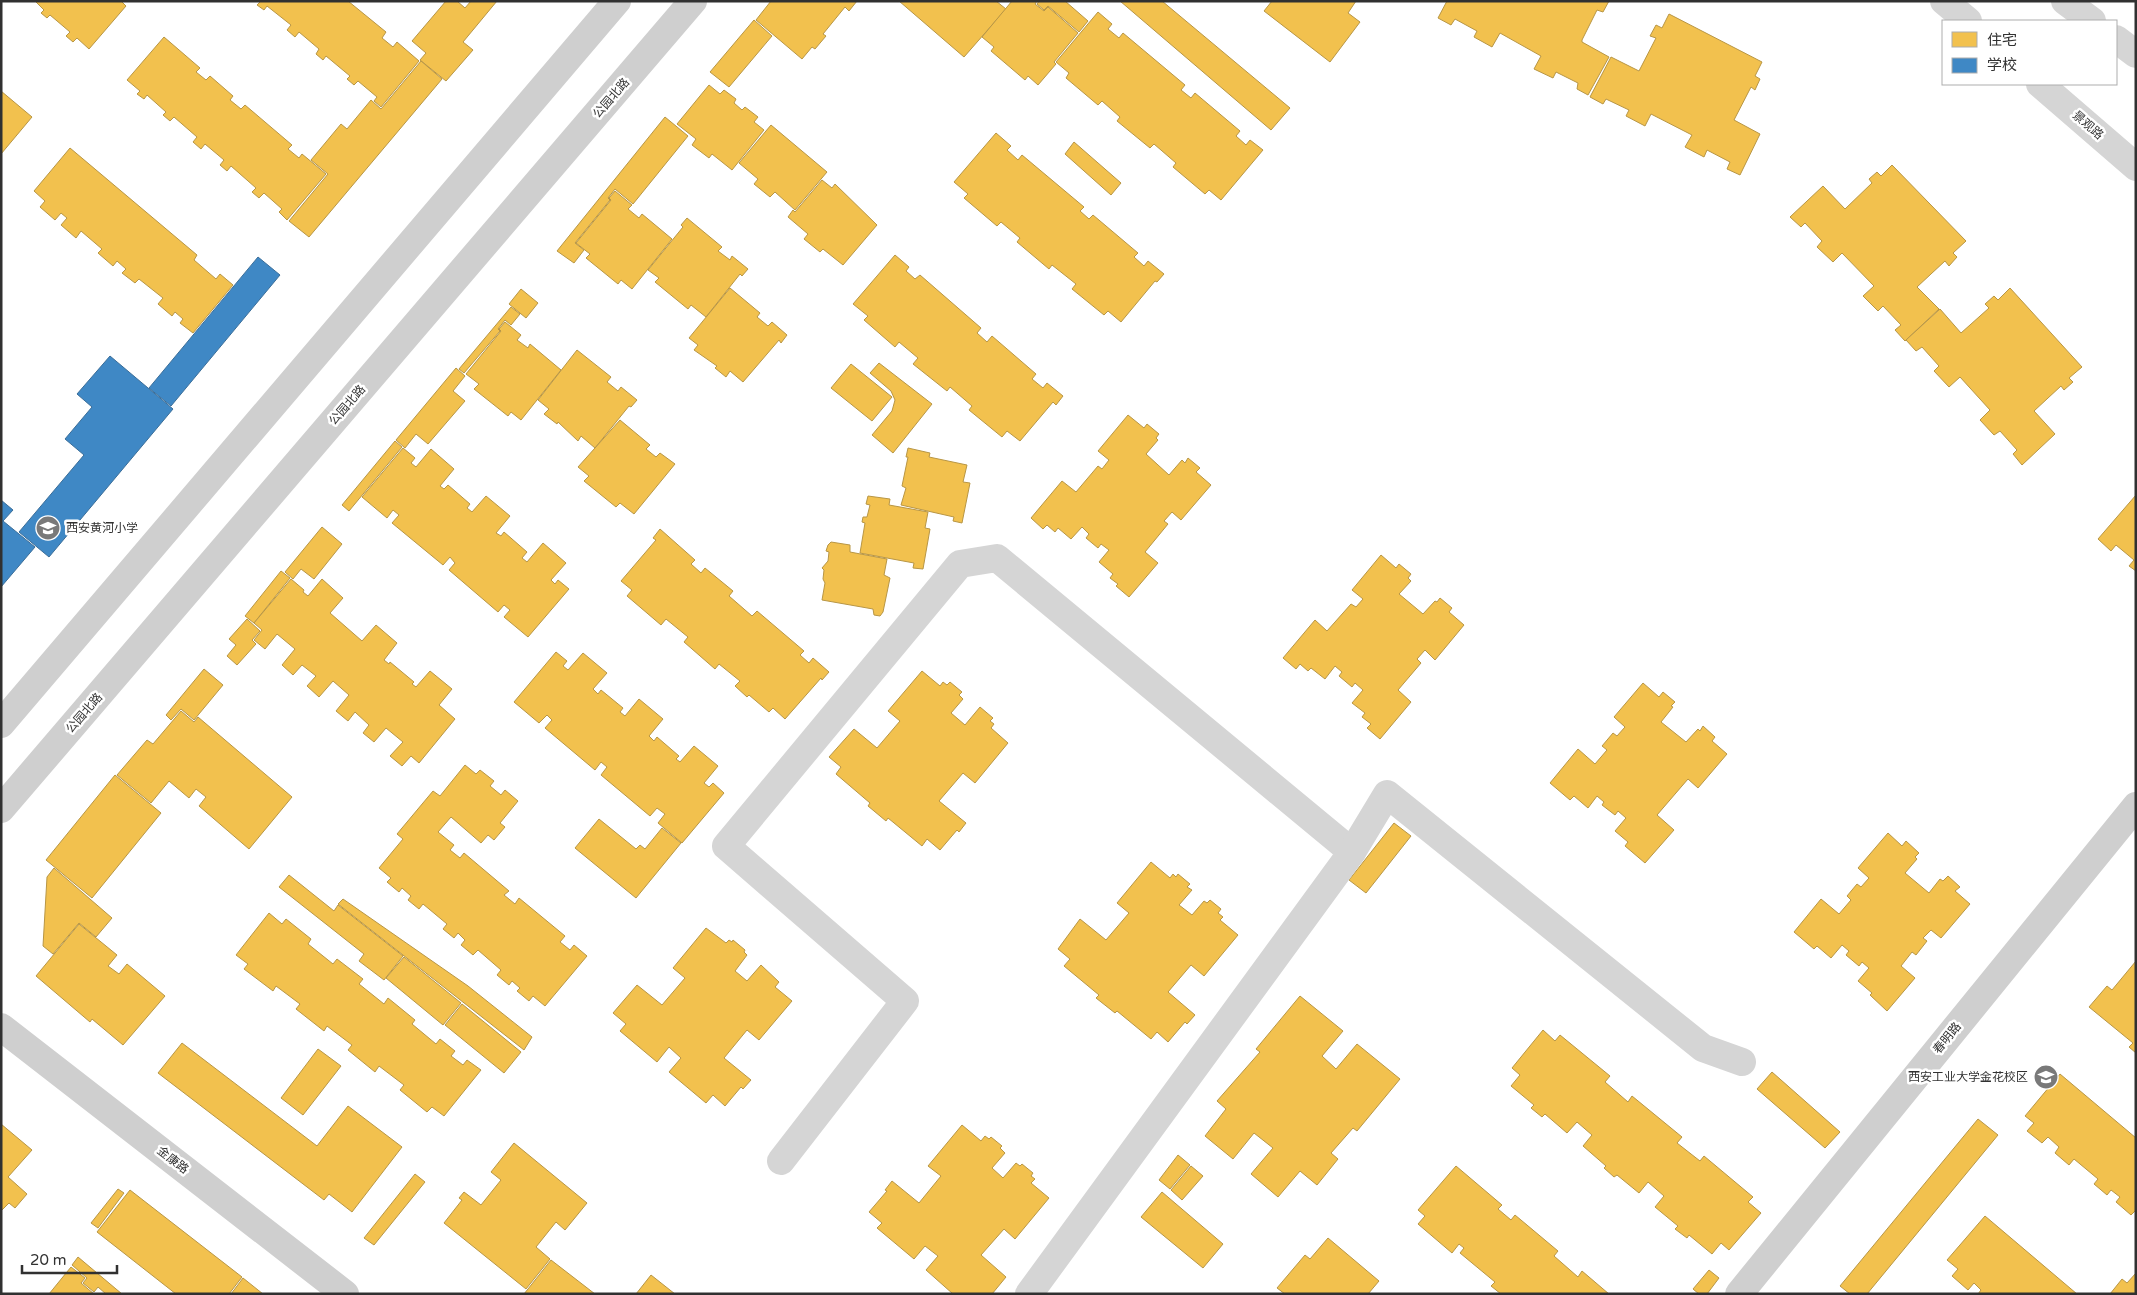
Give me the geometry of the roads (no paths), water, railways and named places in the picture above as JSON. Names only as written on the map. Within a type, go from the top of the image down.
[{"type":"main road","points":[[1,724],[617,1]]},
{"type":"main road","name":"公园北路","points":[[1,809],[693,1]]},
{"type":"main road","name":"春明路","points":[[1739,1294],[2136,806]]},
{"type":"main road","name":"金康路","points":[[1,1027],[345,1294]]},
{"type":"street","points":[[1944,1],[1967,20]]},
{"type":"street","points":[[2065,1],[2091,20]]},
{"type":"street","points":[[2117,40],[2136,54]]},
{"type":"street","name":"景观路","points":[[2041,85],[2136,167]]},
{"type":"street","points":[[781,1161],[905,1002],[726,846],[960,564],[997,558],[1352,852]]},
{"type":"street","points":[[1029,1294],[1352,852],[1387,794],[1703,1048],[1742,1062]]},
{"type":"place","name":"西安黄河小学","points":[[48,528]]},
{"type":"place","name":"西安工业大学金花校区","points":[[2046,1077]]}]
